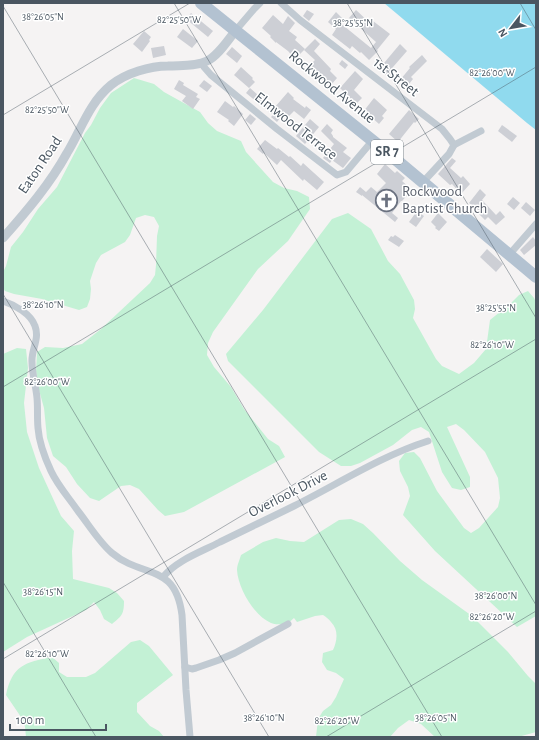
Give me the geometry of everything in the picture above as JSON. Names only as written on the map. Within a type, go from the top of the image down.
[{"type":"main road","name":"SR 7","points":[[201,3],[236,30]]},
{"type":"main road","name":"Rockwood Avenue","points":[[236,30],[373,140],[536,277]]},
{"type":"street","points":[[236,30],[260,3]]},
{"type":"street","name":"1st Street","points":[[281,3],[300,20],[442,129],[454,145]]},
{"type":"street","name":"Eaton Road","points":[[3,238],[49,181],[67,153],[85,118],[96,102],[112,85],[131,74],[148,68],[159,66],[188,66],[202,63],[213,57],[236,30]]},
{"type":"street","name":"Elmwood Terrace","points":[[202,63],[211,75],[277,129],[337,175],[346,172],[373,140]]},
{"type":"street","points":[[423,182],[449,154],[454,145],[481,131]]},
{"type":"street","points":[[509,255],[536,224]]},
{"type":"street","points":[[3,301],[22,311],[36,327],[36,338],[32,360],[37,398],[39,438],[47,462],[57,482],[97,537],[111,552],[125,562],[163,577],[176,590],[181,605],[190,737]]},
{"type":"street","name":"Overlook Drive","points":[[163,577],[174,566],[192,556],[372,465],[428,441]]},
{"type":"street","points":[[185,667],[192,669],[225,658],[288,624]]},
{"type":"green space","points":[[134,78],[154,84],[164,92],[200,112],[208,123],[217,131],[241,141],[246,152],[273,182],[284,188],[297,191],[309,197],[310,209],[288,241],[258,269],[213,332],[208,343],[207,355],[214,367],[231,387],[244,409],[268,439],[279,446],[285,457],[184,512],[165,516],[139,489],[130,485],[121,486],[99,501],[90,498],[77,484],[66,467],[53,456],[47,438],[44,408],[36,371],[37,352],[45,347],[63,348],[82,344],[101,329],[150,283],[155,275],[159,226],[154,217],[145,215],[136,218],[130,235],[125,242],[101,255],[96,263],[90,281],[90,299],[87,307],[79,310],[42,299],[14,294],[5,291],[3,288],[3,272],[11,247],[38,209],[57,187],[85,133],[100,108],[111,93]]},
{"type":"green space","points":[[348,213],[371,229],[388,261],[400,274],[414,300],[415,309],[413,318],[436,359],[442,366],[459,374],[474,363],[486,349],[490,320],[519,295],[528,291],[536,302],[536,616],[517,627],[435,551],[403,515],[410,496],[408,487],[400,471],[399,461],[405,453],[414,452],[420,458],[437,491],[464,528],[471,533],[479,528],[498,507],[500,498],[498,478],[485,452],[464,430],[456,424],[447,427],[470,477],[470,487],[461,490],[452,488],[442,472],[429,432],[421,427],[412,430],[393,445],[360,463],[351,466],[341,466],[319,452],[228,361],[226,354],[263,310],[332,219]]},
{"type":"green space","points":[[17,348],[26,349],[28,368],[24,403],[27,432],[39,468],[61,516],[74,531],[72,551],[73,579],[109,588],[117,593],[124,601],[124,605],[122,614],[112,624],[104,619],[94,602],[86,610],[27,637],[3,652],[3,354]]},
{"type":"green space","points":[[351,519],[363,524],[400,561],[422,580],[472,616],[508,652],[536,684],[536,732],[518,737],[435,737],[421,724],[409,720],[398,728],[390,737],[316,737],[318,719],[323,711],[331,705],[344,679],[336,673],[327,670],[322,662],[323,653],[333,650],[334,647],[336,632],[334,625],[323,615],[297,622],[294,618],[286,625],[273,624],[259,614],[248,601],[240,585],[237,568],[241,555],[263,542],[276,538],[304,542],[339,520]]},
{"type":"green space","points":[[140,640],[149,646],[173,675],[137,703],[137,712],[150,726],[159,731],[164,737],[26,737],[25,727],[21,717],[6,695],[12,678],[21,667],[34,661],[52,657],[59,663],[59,672],[67,677],[86,677],[95,673],[131,642]]},
{"type":"water","points":[[384,3],[536,3],[536,130],[527,123]]},
{"type":"building","points":[[307,10],[314,14],[309,21],[303,16]]},
{"type":"building","points":[[356,10],[371,24],[373,21],[390,34],[377,50],[378,51],[369,60],[361,52],[360,53],[352,46],[350,49],[332,35],[336,29],[328,22],[336,12],[342,18],[339,22],[371,48],[376,42],[349,18]]},
{"type":"building","points":[[191,13],[213,31],[208,37],[186,19]]},
{"type":"building","points":[[273,15],[283,24],[288,16],[295,23],[289,31],[297,37],[295,40],[305,49],[295,59],[288,51],[276,43],[262,28]]},
{"type":"building","points":[[183,29],[198,41],[192,48],[177,37]]},
{"type":"building","points":[[144,31],[151,37],[149,40],[150,41],[142,52],[133,44]]},
{"type":"building","points":[[315,39],[320,44],[314,51],[331,69],[330,71],[337,78],[331,85],[324,77],[322,80],[308,67],[315,60],[304,50]]},
{"type":"building","points":[[400,44],[407,51],[386,75],[379,69]]},
{"type":"building","points":[[164,46],[166,55],[153,58],[151,48]]},
{"type":"building","points":[[232,47],[242,56],[237,63],[226,54]]},
{"type":"building","points":[[422,55],[427,61],[411,77],[413,79],[405,89],[399,84],[402,82],[400,80],[410,68],[409,67]]},
{"type":"building","points":[[342,60],[348,65],[345,69],[339,64]]},
{"type":"building","points":[[241,67],[253,78],[252,79],[255,82],[249,88],[234,75]]},
{"type":"building","points":[[355,71],[363,79],[354,90],[362,98],[356,104],[340,88]]},
{"type":"building","points":[[179,80],[184,83],[183,85],[198,94],[196,97],[200,99],[193,109],[182,101],[186,96],[174,89]]},
{"type":"building","points":[[204,80],[212,86],[207,92],[199,86]]},
{"type":"building","points":[[250,88],[258,95],[261,92],[268,97],[266,100],[275,107],[288,92],[294,98],[293,99],[305,108],[306,106],[311,110],[304,119],[294,111],[287,118],[283,114],[277,122],[271,117],[273,115],[246,93]]},
{"type":"building","points":[[374,98],[387,110],[382,116],[384,118],[379,124],[363,112]]},
{"type":"building","points":[[225,101],[233,107],[234,106],[243,114],[234,126],[228,121],[229,120],[217,112]]},
{"type":"building","points":[[409,110],[419,119],[415,123],[414,122],[398,142],[389,134]]},
{"type":"building","points":[[250,114],[256,119],[251,125],[245,120]]},
{"type":"building","points":[[310,119],[319,127],[305,144],[296,136]]},
{"type":"building","points":[[327,124],[333,130],[331,133],[333,137],[347,148],[343,152],[351,158],[343,168],[332,160],[330,163],[323,158],[334,144],[321,131]]},
{"type":"building","points":[[502,125],[517,136],[512,142],[498,131]]},
{"type":"building","points":[[265,140],[289,157],[290,156],[301,166],[303,163],[324,182],[317,190],[304,179],[303,181],[281,160],[277,165],[264,153],[263,154],[257,149]]},
{"type":"building","points":[[452,158],[456,161],[450,168],[461,178],[463,176],[470,184],[461,194],[452,184],[450,185],[438,174]]},
{"type":"building","points":[[385,164],[395,173],[397,171],[405,178],[402,181],[412,190],[392,213],[398,218],[395,222],[362,195],[356,192],[360,187],[366,192],[371,187],[377,192],[386,183],[377,174]]},
{"type":"building","points":[[480,189],[486,195],[482,200],[496,215],[500,211],[505,217],[496,225],[488,217],[485,220],[479,214],[481,212],[469,203]]},
{"type":"building","points":[[513,197],[520,203],[514,210],[507,204]]},
{"type":"building","points":[[526,202],[535,210],[530,216],[521,208]]},
{"type":"building","points":[[417,211],[424,216],[416,227],[409,222]]},
{"type":"building","points":[[438,213],[447,222],[439,231],[431,222]]},
{"type":"building","points":[[395,235],[404,241],[399,247],[388,240],[391,236],[393,237]]},
{"type":"building","points":[[533,237],[536,241],[536,245],[524,255],[520,250]]},
{"type":"building","points":[[487,249],[503,264],[496,272],[480,257]]},
{"type":"place","name":"Rockwood Baptist Church","points":[[386,200]]}]
